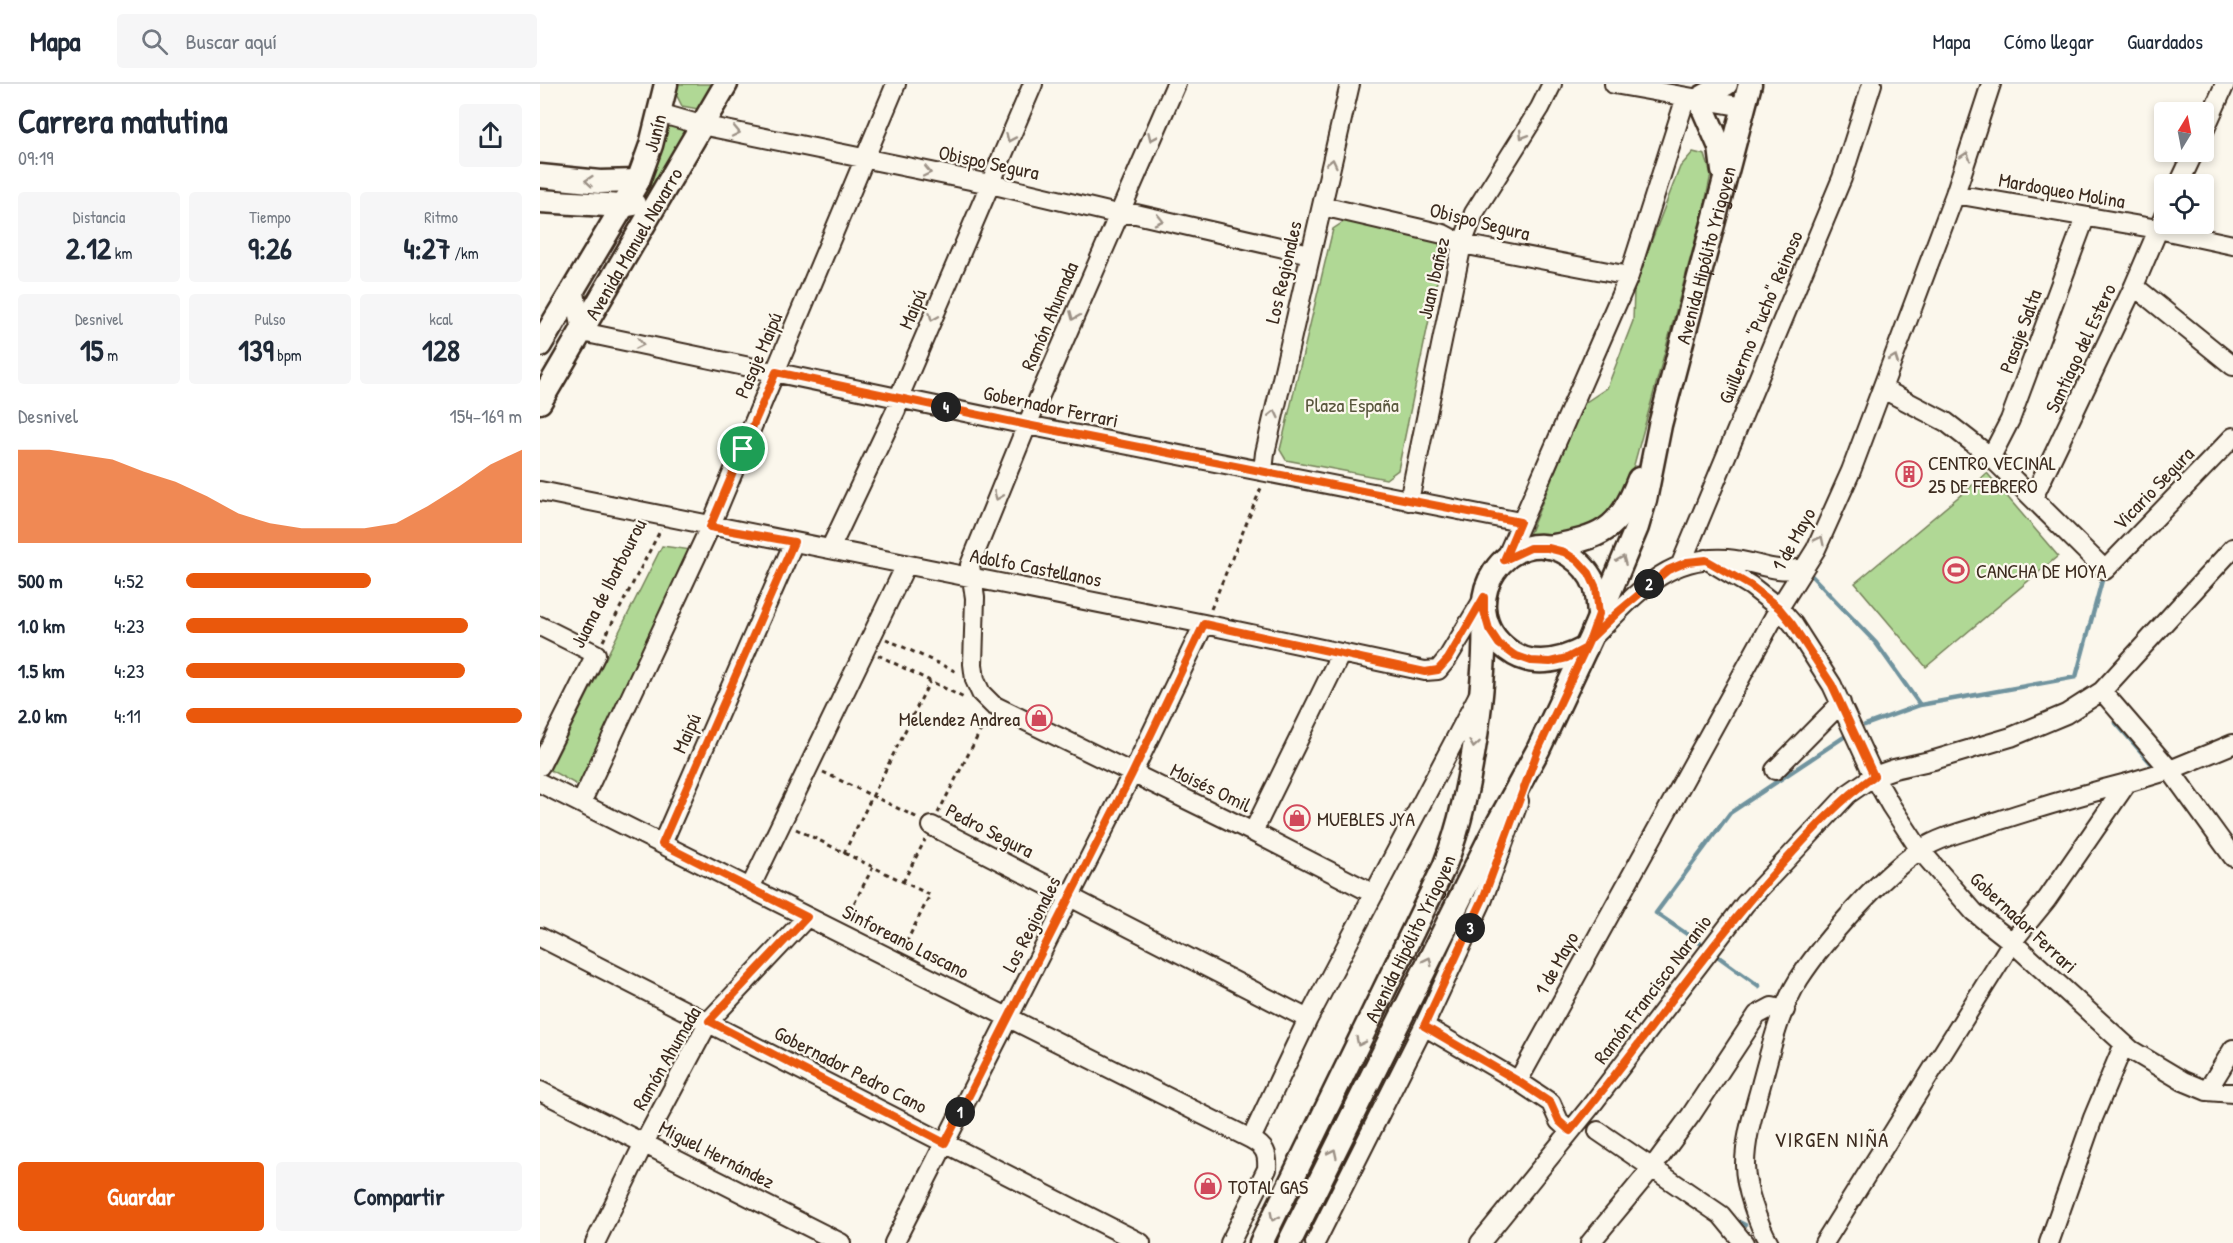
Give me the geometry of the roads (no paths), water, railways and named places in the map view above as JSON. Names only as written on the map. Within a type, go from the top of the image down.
[{"type":"main road","name":"Junín","points":[[638,182],[645,165],[666,84]]},
{"type":"main road","name":"Avenida Manuel Navarro","points":[[540,402],[726,84]]},
{"type":"main road","points":[[1724,178],[1719,147],[1692,98],[1726,84]]},
{"type":"main road","name":"Avenida Hipólito Yrigoyen","points":[[1599,614],[1637,526],[1645,500],[1660,425],[1750,84]]},
{"type":"main road","points":[[540,176],[600,182],[638,182]]},
{"type":"main road","name":"Avenida Manuel Navarro","points":[[540,345],[638,182]]},
{"type":"main road","points":[[540,201],[623,206],[660,199]]},
{"type":"main road","points":[[576,204],[592,212],[598,222],[601,233],[600,245]]},
{"type":"main road","name":"Avenida Hipólito Yrigoyen","points":[[1548,548],[1577,542],[1605,531],[1621,517],[1632,496],[1660,425]]},
{"type":"main road","points":[[1530,548],[1548,548],[1564,552],[1578,561],[1589,573],[1596,588],[1599,614],[1588,644],[1567,658],[1550,662],[1531,661],[1514,655],[1499,644],[1489,629],[1484,604],[1490,577],[1504,560],[1530,548]]},
{"type":"main road","name":"Avenida Hipólito Yrigoyen","points":[[1261,1243],[1444,867],[1462,814],[1483,686],[1486,644],[1484,604]]},
{"type":"main road","name":"Avenida Hipólito Yrigoyen","points":[[1289,1243],[1485,846],[1538,750],[1588,644]]},
{"type":"street","name":"Pasaje Maipú","points":[[582,803],[710,527],[896,84]]},
{"type":"street","name":"Maipú","points":[[830,549],[896,410],[899,397],[1033,84]]},
{"type":"street","name":"Ramón Ahumada","points":[[993,705],[981,693],[975,680],[973,664],[975,598],[970,565],[1117,214],[1176,84]]},
{"type":"street","name":"Los Regionales","points":[[1263,471],[1265,453],[1350,84]]},
{"type":"street","name":"Juan Ibañez","points":[[1409,501],[1462,244],[1474,213],[1540,108],[1552,84]]},
{"type":"street","points":[[1614,84],[1744,107]]},
{"type":"street","name":"Guillermo \"Pucho\" Reinoso","points":[[1681,564],[1842,178],[1872,84]]},
{"type":"street","name":"1 de Mayo","points":[[1518,1081],[1779,608],[1816,549],[1883,389],[1955,194],[1991,84]]},
{"type":"street","points":[[2214,109],[2225,84]]},
{"type":"street","points":[[1504,560],[1629,276],[1692,98]]},
{"type":"street","name":"Obispo Segura","points":[[659,113],[701,125],[990,184],[1117,214],[1136,214],[1310,254]]},
{"type":"street","name":"Mardoqueo Molina","points":[[1955,194],[2085,218],[2154,222]]},
{"type":"street","name":"Obispo Segura","points":[[1322,206],[1443,234],[1462,244],[1629,276]]},
{"type":"street","name":"Pasaje Salta","points":[[1991,457],[2010,420],[2085,218]]},
{"type":"street","name":"Santiago del Estero","points":[[2033,498],[2134,286],[2156,234]]},
{"type":"street","name":"Mardoqueo Molina","points":[[2199,234],[2233,245]]},
{"type":"street","points":[[2134,286],[2233,366]]},
{"type":"street","points":[[574,288],[582,332]]},
{"type":"street","name":"Gobernador Ferrari","points":[[582,332],[1027,425],[1520,522]]},
{"type":"street","points":[[1883,389],[1946,422],[1991,457],[2033,498]]},
{"type":"street","name":"Vicario Segura","points":[[2033,498],[2105,570],[2233,438]]},
{"type":"street","name":"Adolfo Castellanos","points":[[540,491],[710,527],[1204,624],[1425,672],[1438,670],[1448,659],[1484,604]]},
{"type":"street","name":"Maipú","points":[[662,844],[794,542]]},
{"type":"street","name":"Ramón Francisco Naranio","points":[[1480,1243],[1570,1131],[1745,904],[1848,794],[1874,776],[2011,737],[2067,714],[2102,691],[2233,548]]},
{"type":"street","points":[[1588,644],[1647,586],[1668,570],[1681,564],[1729,559],[1779,571],[1804,568]]},
{"type":"street","name":"Gobernador Ferrari","points":[[1706,560],[1751,586],[1779,608],[1792,624],[1827,676],[1874,776],[1920,850],[1974,912],[2012,942],[2131,1050],[2183,1081],[2207,1091],[2233,1093]]},
{"type":"street","points":[[750,888],[906,565]]},
{"type":"street","name":"Los Regionales","points":[[894,1243],[1132,774],[1204,624]]},
{"type":"street","name":"Juana de Ibarbourou","points":[[540,626],[596,654],[540,766]]},
{"type":"street","points":[[1253,832],[1341,653]]},
{"type":"street","points":[[1251,1139],[1308,1019],[1483,686]]},
{"type":"street","points":[[2102,691],[2170,770],[2233,857]]},
{"type":"street","points":[[1775,770],[1840,703]]},
{"type":"street","name":"Moisés Omil","points":[[993,705],[1374,894]]},
{"type":"street","points":[[1769,1243],[1748,1184],[1745,1167],[1746,1146],[1777,1029],[1799,980],[1834,934],[1888,876],[1920,850],[1942,839],[2019,813],[2170,770],[2233,744]]},
{"type":"street","points":[[1315,1243],[1424,1026],[1483,899],[1538,750]]},
{"type":"street","name":"Sinforeano Lascano","points":[[540,783],[1263,1146],[1268,1156],[1267,1169],[1230,1243]]},
{"type":"street","points":[[1824,1243],[2012,942],[2046,899],[2127,783]]},
{"type":"street","name":"Pedro Segura","points":[[932,826],[1308,1019]]},
{"type":"street","name":"Ramón Ahumada","points":[[595,1243],[644,1143],[709,1021],[807,917]]},
{"type":"street","name":"Gobernador Pedro Cano","points":[[540,937],[709,1021],[1141,1243]]},
{"type":"street","points":[[1590,1243],[1652,1168],[1691,1115],[1757,1015],[1772,1007],[1785,1010]]},
{"type":"street","points":[[1424,1026],[1551,1103],[1559,1121],[1570,1131]]},
{"type":"street","points":[[2049,1243],[2093,1118],[2124,1044]]},
{"type":"street","points":[[2207,1091],[2233,1049]]},
{"type":"street","name":"Miguel Hernández","points":[[540,1091],[841,1243]]},
{"type":"street","points":[[1598,1131],[1722,1215],[1744,1243]]},
{"type":"waterway","points":[[1808,572],[1876,643],[1920,705]]},
{"type":"waterway","points":[[1865,725],[1920,705],[2076,677],[2104,573]]},
{"type":"waterway","points":[[2116,723],[2151,763]]},
{"type":"waterway","points":[[1700,943],[1656,913],[1730,813],[1844,737]]},
{"type":"waterway","points":[[1716,955],[1759,986]]},
{"type":"waterway","points":[[1735,1220],[1745,1225]]},
{"type":"place","name":"CENTRO VECINAL 25 DE FEBRERO","points":[[1909,474]]},
{"type":"place","name":"CANCHA DE MOYA","points":[[1956,570]]},
{"type":"place","name":"Melendez Andrea","points":[[1039,718]]},
{"type":"place","name":"MUEBLES JYA","points":[[1297,818]]},
{"type":"place","name":"TOTAL GAS","points":[[1208,1186]]},
{"type":"district","name":"VIRGEN NIÑA","points":[[1832,1139]]},
{"type":"park label","name":"Plaza España","points":[[1352,404]]}]
